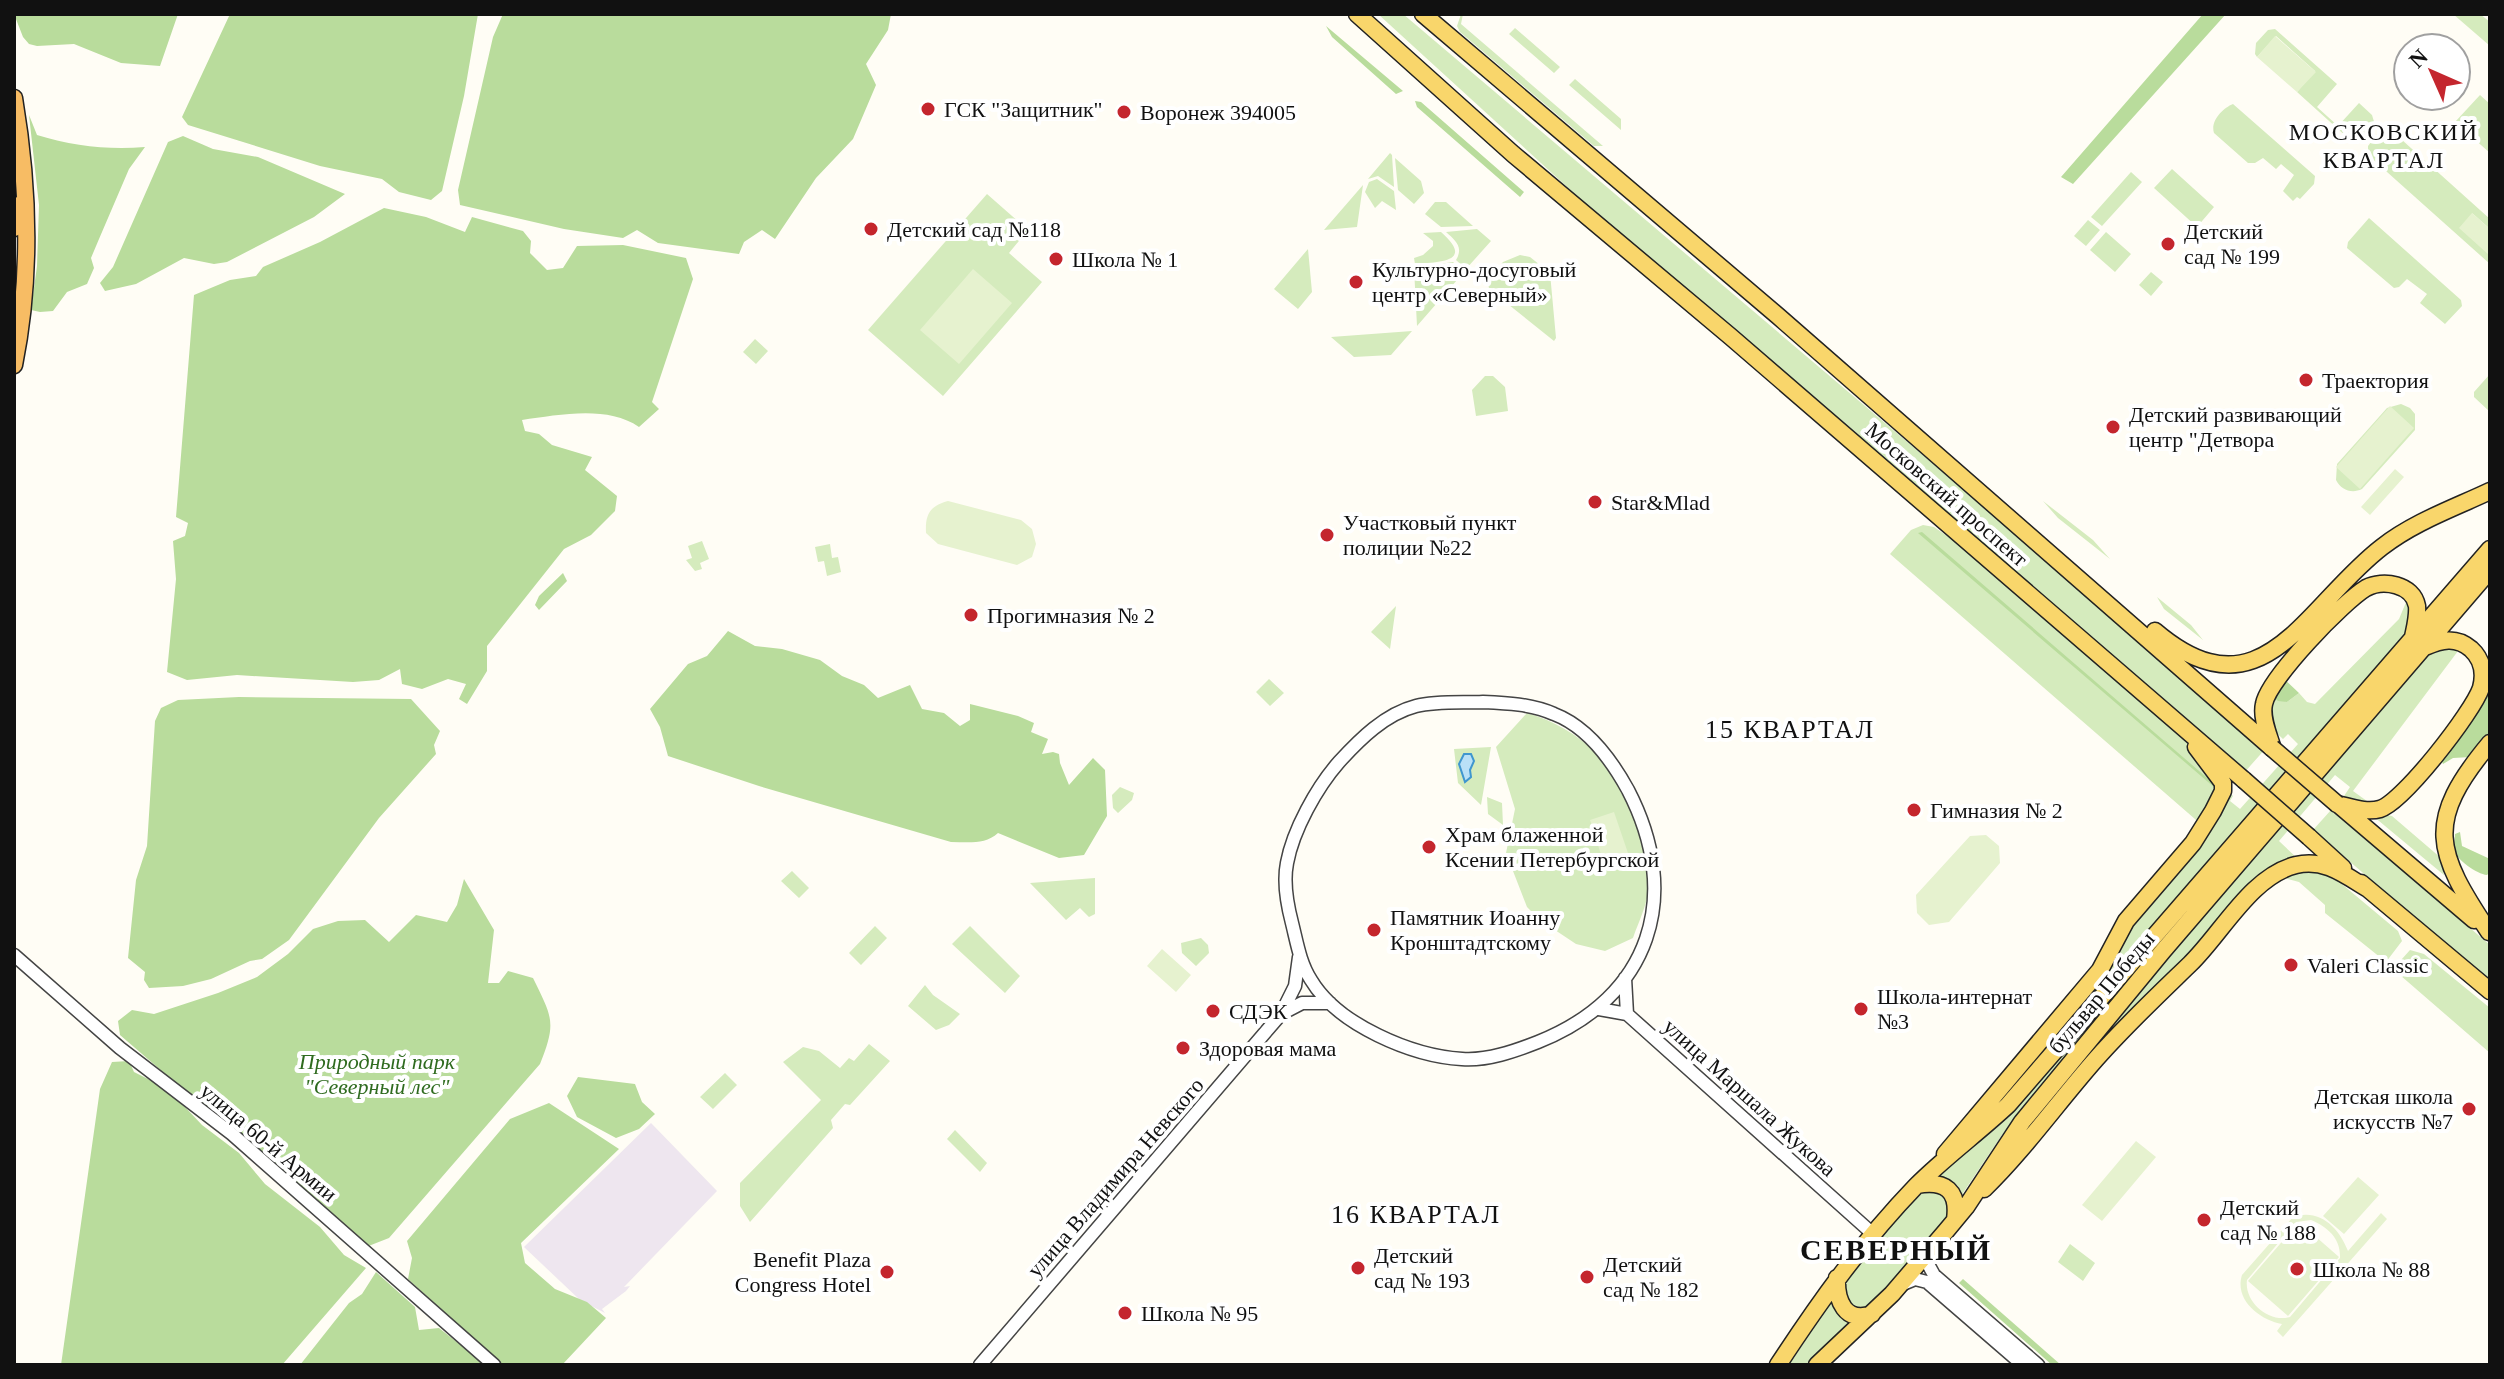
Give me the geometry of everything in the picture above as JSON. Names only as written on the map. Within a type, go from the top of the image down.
[{"type":"highway","points":[[14,98],[23,149],[28,208],[26,269],[14,365]]},
{"type":"highway","points":[[14,205],[14,228]]},
{"type":"main road","name":"Московский проспект","points":[[1357,14],[1523,163],[1731,337],[2490,991]]},
{"type":"main road","name":"Московский проспект","points":[[1365,14],[1376,30]]},
{"type":"main road","name":"Московский проспект","points":[[1423,14],[1778,316],[2272,748],[2489,933]]},
{"type":"main road","points":[[2066,567],[2109,593],[2181,650],[2214,663],[2242,665],[2265,657],[2276,649],[2381,548],[2423,522],[2490,491]]},
{"type":"main road","points":[[2418,643],[2490,549]]},
{"type":"main road","points":[[2418,643],[2490,570]]},
{"type":"main road","points":[[2272,748],[2263,711],[2270,688],[2278,675],[2315,636],[2368,587],[2392,583],[2412,596],[2417,605],[2418,643]]},
{"type":"main road","points":[[2337,804],[2367,811],[2391,803],[2444,743],[2478,695],[2483,675],[2481,663],[2470,648],[2461,642],[2446,640],[2418,643]]},
{"type":"main road","name":"бульвар Победы","points":[[1778,1365],[1837,1278],[1873,1234],[1917,1185],[2008,1105],[2306,761],[2418,643]]},
{"type":"main road","name":"бульвар Победы","points":[[1817,1365],[1900,1285],[1955,1221],[2022,1122],[2418,643]]},
{"type":"main road","points":[[1932,1171],[1959,1134],[2100,970],[2126,921],[2193,843],[2213,811],[2223,791],[2223,783],[2200,756],[2188,730]]},
{"type":"main road","points":[[2489,933],[2450,868],[2444,828],[2451,798],[2490,743]]},
{"type":"main road","points":[[1966,1207],[1999,1174],[2126,1026],[2191,963],[2266,879],[2294,865],[2313,862],[2333,868],[2368,889]]},
{"type":"main road","points":[[1917,1185],[1933,1183],[1946,1188],[1957,1205],[1955,1221]]},
{"type":"main road","points":[[1837,1278],[1841,1305],[1850,1314],[1862,1318],[1872,1314]]},
{"type":"street","name":"улица Владимира Невского","points":[[1506,703],[1530,705],[1556,714],[1587,734],[1622,779],[1639,812],[1655,871],[1655,906],[1646,941],[1625,978],[1599,1009],[1554,1035],[1496,1055],[1465,1060],[1413,1050],[1387,1039],[1330,1003],[1313,984],[1299,954],[1286,897],[1286,865],[1311,803],[1330,773],[1358,741],[1374,728],[1416,706],[1506,703]]},
{"type":"street","name":"улица Владимира Невского","points":[[980,1365],[1281,1014],[1295,986],[1299,954]]},
{"type":"street","name":"улица 60-й Армии","points":[[14,955],[120,1048],[232,1134],[494,1365]]},
{"type":"street","points":[[1599,1009],[1627,1014],[1625,978]]},
{"type":"street","points":[[1281,1014],[1302,1003],[1330,1003]]},
{"type":"street","name":"улица Маршала Жукова","points":[[1627,1014],[1873,1234]]},
{"type":"street","points":[[1930,1249],[1928,1264],[1934,1275],[2038,1365]]},
{"type":"street","points":[[1900,1285],[1915,1279],[1927,1282],[2023,1365]]},
{"type":"shaded area","points":[[651,1123],[717,1191],[624,1287],[630,1286],[626,1291],[602,1309],[605,1313],[580,1300],[524,1247]]},
{"type":"green space","points":[[14,14],[178,14],[160,66],[121,63],[74,44],[29,44]]},
{"type":"green space","points":[[230,14],[478,14],[464,96],[442,191],[431,200],[399,192],[382,179],[320,166],[188,125],[182,117]]},
{"type":"green space","points":[[503,14],[891,14],[888,30],[866,64],[876,85],[853,139],[816,178],[775,239],[762,230],[744,242],[739,254],[658,243],[637,230],[623,238],[564,229],[460,205],[458,190],[493,37]]},
{"type":"green space","points":[[1378,14],[1403,14],[2267,747],[2243,774],[1589,207]]},
{"type":"green space","points":[[1461,14],[1461,24],[1603,146],[1594,146],[1460,32],[1457,26]]},
{"type":"green space","points":[[2203,14],[2226,14],[2073,184],[2061,177]]},
{"type":"green space","points":[[2453,14],[2480,14],[2490,22],[2490,46]]},
{"type":"green space","points":[[1326,26],[1403,91],[1396,94],[1332,37]]},
{"type":"green space","points":[[1515,28],[1560,67],[1554,73],[1509,34]]},
{"type":"green space","points":[[2275,29],[2337,84],[2317,107],[2338,126],[2359,103],[2372,115],[2375,125],[2361,140],[2349,139],[2297,92],[2315,71],[2276,36],[2257,57],[2256,43],[2268,30]]},
{"type":"green space","points":[[2275,36],[2316,72],[2297,92],[2257,57]]},
{"type":"green space","points":[[1575,79],[1621,119],[1621,130],[1569,85]]},
{"type":"green space","points":[[2480,95],[2490,104],[2490,153],[2455,122],[2464,112],[2472,112],[2472,104]]},
{"type":"green space","points":[[1415,101],[1421,102],[1524,192],[1520,197],[1417,107]]},
{"type":"green space","points":[[2233,104],[2315,176],[2314,184],[2300,199],[2297,197],[2293,201],[2283,191],[2294,175],[2281,164],[2276,169],[2263,158],[2248,163],[2214,133],[2218,116]]},
{"type":"green space","points":[[29,115],[37,135],[50,139],[104,147],[145,147],[129,169],[99,239],[91,258],[94,268],[87,284],[67,292],[53,311],[31,310],[37,266],[39,205]]},
{"type":"green space","points":[[2387,129],[2490,219],[2490,229],[2472,213],[2490,253],[2490,264],[2368,155],[2368,146],[2379,132]]},
{"type":"green space","points":[[183,136],[213,149],[258,157],[345,194],[314,217],[227,262],[214,264],[184,258],[136,284],[105,291],[100,283],[113,267],[168,142]]},
{"type":"green space","points":[[1390,153],[1394,187],[1378,176],[1368,179]]},
{"type":"green space","points":[[1395,158],[1421,181],[1424,193],[1414,204],[1398,190]]},
{"type":"green space","points":[[2172,169],[2214,207],[2197,227],[2154,188]]},
{"type":"green space","points":[[2131,172],[2142,182],[2102,226],[2091,217]]},
{"type":"green space","points":[[1377,179],[1394,191],[1396,210],[1382,201],[1375,208],[1365,192],[1369,182]]},
{"type":"green space","points":[[1363,185],[1357,227],[1324,230]]},
{"type":"green space","points":[[987,194],[1028,230],[1009,253],[1042,282],[943,396],[868,330]]},
{"type":"green space","points":[[1435,202],[1446,202],[1473,226],[1441,227],[1425,214]]},
{"type":"green space","points":[[384,208],[426,217],[465,232],[472,217],[523,231],[531,241],[530,253],[547,270],[563,268],[577,246],[623,245],[686,258],[693,279],[652,402],[659,409],[639,427],[612,416],[582,413],[522,420],[525,431],[539,434],[552,445],[592,457],[585,470],[617,496],[615,511],[591,535],[564,549],[487,646],[487,671],[467,704],[459,699],[466,684],[448,679],[422,689],[402,684],[400,669],[379,680],[353,682],[237,675],[187,680],[167,672],[176,579],[173,541],[185,536],[188,523],[176,517],[194,295],[230,280],[256,276],[263,267],[320,242]]},
{"type":"green space","points":[[2472,213],[2490,229],[2489,255],[2459,228]]},
{"type":"green space","points":[[2369,218],[2461,300],[2462,306],[2445,324],[2420,303],[2427,294],[2407,279],[2394,288],[2347,248],[2348,242]]},
{"type":"green space","points":[[2088,220],[2100,230],[2086,246],[2074,236]]},
{"type":"green space","points":[[1477,229],[1491,241],[1466,269],[1456,260],[1459,248],[1446,232]]},
{"type":"green space","points":[[1441,232],[1455,249],[1454,255],[1443,261],[1415,264],[1414,258],[1433,246],[1433,241],[1423,233]]},
{"type":"green space","points":[[2106,232],[2131,254],[2115,272],[2090,250]]},
{"type":"green space","points":[[1308,249],[1312,292],[1298,309],[1274,289]]},
{"type":"green space","points":[[1520,255],[1530,257],[1550,273],[1554,341],[1489,289],[1488,279],[1503,262]]},
{"type":"green space","points":[[1453,262],[1464,272],[1417,326],[1414,268]]},
{"type":"green space","points":[[973,269],[1012,303],[959,364],[920,330]]},
{"type":"green space","points":[[2151,272],[2163,282],[2151,296],[2139,285]]},
{"type":"green space","points":[[1412,331],[1391,355],[1354,357],[1331,337]]},
{"type":"green space","points":[[755,339],[768,351],[756,364],[743,352]]},
{"type":"green space","points":[[2490,374],[2490,412],[2474,397],[2474,392]]},
{"type":"green space","points":[[1485,376],[1493,376],[1505,387],[1508,411],[1476,416],[1472,390]]},
{"type":"green space","points":[[2401,404],[2415,414],[2415,430],[2362,489],[2344,489],[2336,480],[2337,464],[2387,408]]},
{"type":"green space","points":[[2390,406],[2414,428],[2360,489],[2336,467]]},
{"type":"green space","points":[[2395,469],[2404,477],[2370,515],[2361,507]]},
{"type":"green space","points":[[948,501],[1021,520],[1032,529],[1036,544],[1032,557],[1017,565],[938,544],[926,533],[926,521],[933,508]]},
{"type":"green space","points":[[2043,501],[2093,540],[2110,559],[2058,518]]},
{"type":"green space","points":[[1923,525],[1934,527],[1979,558],[2188,730],[2223,783],[2203,826],[1890,554],[1911,530]]},
{"type":"green space","points":[[1922,532],[2213,783],[2215,788],[1918,533]]},
{"type":"green space","points":[[702,541],[709,559],[700,563],[702,569],[695,571],[686,560],[692,558],[688,546]]},
{"type":"green space","points":[[830,544],[832,558],[838,557],[841,572],[827,576],[824,561],[818,562],[815,547]]},
{"type":"green space","points":[[2490,556],[2490,564],[2020,1112],[1961,1196],[1958,1186],[1936,1173]]},
{"type":"green space","points":[[563,573],[567,581],[539,610],[535,605],[539,596]]},
{"type":"green space","points":[[2157,597],[2191,625],[2203,640],[2164,609]]},
{"type":"green space","points":[[2407,600],[2410,613],[2407,633],[1993,1113],[1973,1125],[2125,932],[2229,792],[2233,796],[2230,801],[2240,809],[2298,744],[2288,734],[2283,739],[2270,727],[2271,695],[2287,702],[2299,693],[2307,702],[2315,704],[2399,619]]},
{"type":"green space","points":[[1396,606],[1390,649],[1371,632]]},
{"type":"green space","points":[[728,631],[755,646],[782,649],[820,660],[842,676],[864,685],[878,698],[910,685],[922,709],[944,713],[960,726],[970,720],[970,704],[1034,723],[1031,732],[1048,739],[1042,754],[1059,754],[1069,785],[1093,758],[1105,770],[1107,816],[1084,855],[1059,858],[998,833],[982,841],[951,842],[668,756],[660,727],[650,709],[688,664],[707,656]]},
{"type":"green space","points":[[2461,647],[2353,791],[2371,804],[2352,802],[2344,796],[2350,787],[2335,775],[2279,841],[2298,859],[2279,864],[2253,884],[1999,1162],[2026,1125],[2433,648]]},
{"type":"green space","points":[[2283,678],[2299,693],[2287,702],[2278,701],[2271,695]]},
{"type":"green space","points":[[1269,679],[1284,693],[1270,706],[1256,692]]},
{"type":"green space","points":[[2490,687],[2490,734],[2471,757],[2453,758],[2443,764],[2441,760],[2448,746],[2465,730]]},
{"type":"green space","points":[[239,697],[411,699],[440,731],[434,745],[436,754],[379,818],[289,940],[262,959],[250,961],[211,979],[183,986],[149,988],[144,980],[145,972],[128,958],[136,880],[147,846],[155,721],[161,708],[178,700]]},
{"type":"green space","points":[[1527,713],[1564,728],[1606,764],[1632,811],[1644,847],[1649,886],[1633,938],[1605,951],[1576,944],[1540,920],[1527,907],[1506,853],[1515,809],[1496,747]]},
{"type":"green space","points":[[1491,747],[1481,805],[1458,783],[1454,749]]},
{"type":"green space","points":[[1120,787],[1134,793],[1132,800],[1118,813],[1113,808],[1112,795]]},
{"type":"green space","points":[[1487,797],[1502,803],[1503,825],[1488,814]]},
{"type":"green space","points":[[2331,810],[2490,945],[2490,982],[2313,830]]},
{"type":"green space","points":[[1614,812],[1629,856],[1604,864],[1590,820]]},
{"type":"green space","points":[[2377,813],[2392,816],[2441,858],[2444,875],[2373,816]]},
{"type":"green space","points":[[2460,832],[2462,846],[2490,859],[2487,875],[2459,858],[2454,849],[2455,834]]},
{"type":"green space","points":[[1986,835],[1999,846],[2000,863],[1949,922],[1929,925],[1917,913],[1916,895],[1970,836]]},
{"type":"green space","points":[[2300,869],[2331,875],[2398,931],[2402,941],[2386,962],[2325,913],[2325,905],[2299,882],[2284,878]]},
{"type":"green space","points":[[792,871],[809,888],[799,898],[781,881]]},
{"type":"green space","points":[[1095,878],[1095,914],[1089,917],[1080,908],[1066,920],[1030,883]]},
{"type":"green space","name":"Природный парк \"Северный лес\"","points":[[464,879],[494,930],[488,983],[499,983],[508,971],[533,978],[548,1011],[549,1038],[540,1064],[389,1238],[366,1247],[120,1035],[118,1021],[132,1010],[154,1014],[257,977],[288,954],[313,929],[338,921],[365,920],[389,942],[416,915],[447,922],[457,905]]},
{"type":"green space","points":[[875,926],[887,938],[861,965],[849,953]]},
{"type":"green space","points":[[970,926],[1020,976],[1005,993],[952,944]]},
{"type":"green space","points":[[1201,938],[1208,945],[1209,953],[1196,966],[1182,953],[1181,943]]},
{"type":"green space","points":[[1162,949],[1191,975],[1176,992],[1147,966]]},
{"type":"green space","points":[[2410,950],[2424,954],[2490,1008],[2490,1053],[2393,969]]},
{"type":"green space","points":[[925,985],[933,995],[960,1014],[949,1025],[936,1030],[908,1006]]},
{"type":"green space","points":[[869,1044],[890,1061],[850,1105],[845,1104],[831,1120],[833,1128],[750,1222],[740,1206],[740,1183],[821,1100],[783,1062],[803,1047],[819,1051],[840,1068],[849,1058],[854,1061]]},
{"type":"green space","points":[[129,1061],[134,1072],[168,1089],[202,1125],[239,1153],[265,1184],[320,1227],[344,1255],[366,1268],[282,1365],[61,1365],[100,1089],[112,1062]]},
{"type":"green space","points":[[725,1073],[737,1085],[713,1109],[700,1097]]},
{"type":"green space","points":[[578,1077],[635,1084],[642,1102],[655,1114],[639,1129],[616,1138],[577,1117],[567,1096]]},
{"type":"green space","points":[[549,1103],[619,1149],[521,1243],[525,1263],[555,1289],[587,1302],[606,1318],[562,1365],[502,1365],[408,1279],[412,1258],[407,1241],[510,1119]]},
{"type":"green space","points":[[955,1130],[987,1163],[980,1172],[947,1139]]},
{"type":"green space","points":[[2136,1141],[2156,1157],[2102,1221],[2082,1205]]},
{"type":"green space","points":[[2358,1177],[2379,1195],[2344,1234],[2323,1216]]},
{"type":"green space","points":[[1926,1190],[1944,1194],[1949,1202],[1947,1218],[1873,1303],[1853,1307],[1844,1299],[1845,1277],[1917,1194]]},
{"type":"green space","points":[[2381,1213],[2387,1219],[2283,1337],[2277,1331],[2282,1324],[2265,1318],[2245,1300],[2242,1275],[2293,1217],[2312,1215],[2327,1222],[2348,1251]],"holes":[[[2311,1220],[2336,1239],[2340,1258],[2290,1317],[2266,1314],[2250,1296],[2247,1280],[2296,1222]]]},
{"type":"green space","points":[[2299,1222],[2339,1257],[2288,1316],[2248,1281]]},
{"type":"green space","points":[[2070,1244],[2095,1263],[2083,1281],[2058,1262]]},
{"type":"green space","points":[[376,1272],[415,1307],[419,1330],[439,1328],[486,1365],[300,1365],[349,1303],[362,1294]]},
{"type":"green space","points":[[1963,1279],[2061,1365],[2052,1365],[1959,1283]]},
{"type":"green space","points":[[1832,1300],[1853,1324],[1808,1365],[1789,1365]]},
{"type":"water","points":[[1464,754],[1471,754],[1474,761],[1471,777],[1465,782],[1459,764]]},
{"type":"place","name":"ГСК \"Защитник\"","points":[[928,109]]},
{"type":"place","name":"Воронеж 394005","points":[[1124,112]]},
{"type":"place","name":"Детский сад №118","points":[[871,229]]},
{"type":"place","name":"Детский сад № 199","points":[[2168,244]]},
{"type":"place","name":"Школа № 1","points":[[1056,259]]},
{"type":"place","name":"Культурно-досуговый центр «Северный»","points":[[1356,282]]},
{"type":"place","name":"Траектория","points":[[2306,380]]},
{"type":"place","name":"Детский развивающий центр \"Детвора","points":[[2113,427]]},
{"type":"place","name":"Star&Mlad","points":[[1595,502]]},
{"type":"place","name":"Участковый пункт полиции №22","points":[[1327,535]]},
{"type":"place","name":"Прогимназия № 2","points":[[971,615]]},
{"type":"place","name":"Гимназия № 2","points":[[1914,810]]},
{"type":"place","name":"Храм блаженной Ксении Петербургской","points":[[1429,847]]},
{"type":"place","name":"Памятник Иоанну Кронштадтскому","points":[[1374,930]]},
{"type":"place","name":"Valeri Classic","points":[[2291,965]]},
{"type":"place","name":"Школа-интернат №3","points":[[1861,1009]]},
{"type":"place","name":"СДЭК","points":[[1213,1011]]},
{"type":"place","name":"Здоровая мама","points":[[1183,1048]]},
{"type":"place","name":"Детская школа искусств №7","points":[[2469,1109]]},
{"type":"place","name":"Детский сад № 188","points":[[2204,1220]]},
{"type":"place","name":"Детский сад № 193","points":[[1358,1268]]},
{"type":"place","name":"Школа № 88","points":[[2297,1269]]},
{"type":"place","name":"Benefit Plaza Congress Hotel","points":[[887,1272]]},
{"type":"place","name":"Детский сад № 182","points":[[1587,1277]]},
{"type":"place","name":"Школа № 95","points":[[1125,1313]]},
{"type":"district","name":"МОСКОВСКИЙ КВАРТАЛ","points":[[2384,146]]},
{"type":"district","name":"15 КВАРТАЛ","points":[[1790,729]]},
{"type":"district","name":"16 КВАРТАЛ","points":[[1416,1214]]},
{"type":"district","name":"СЕВЕРНЫЙ","points":[[1896,1250]]}]
